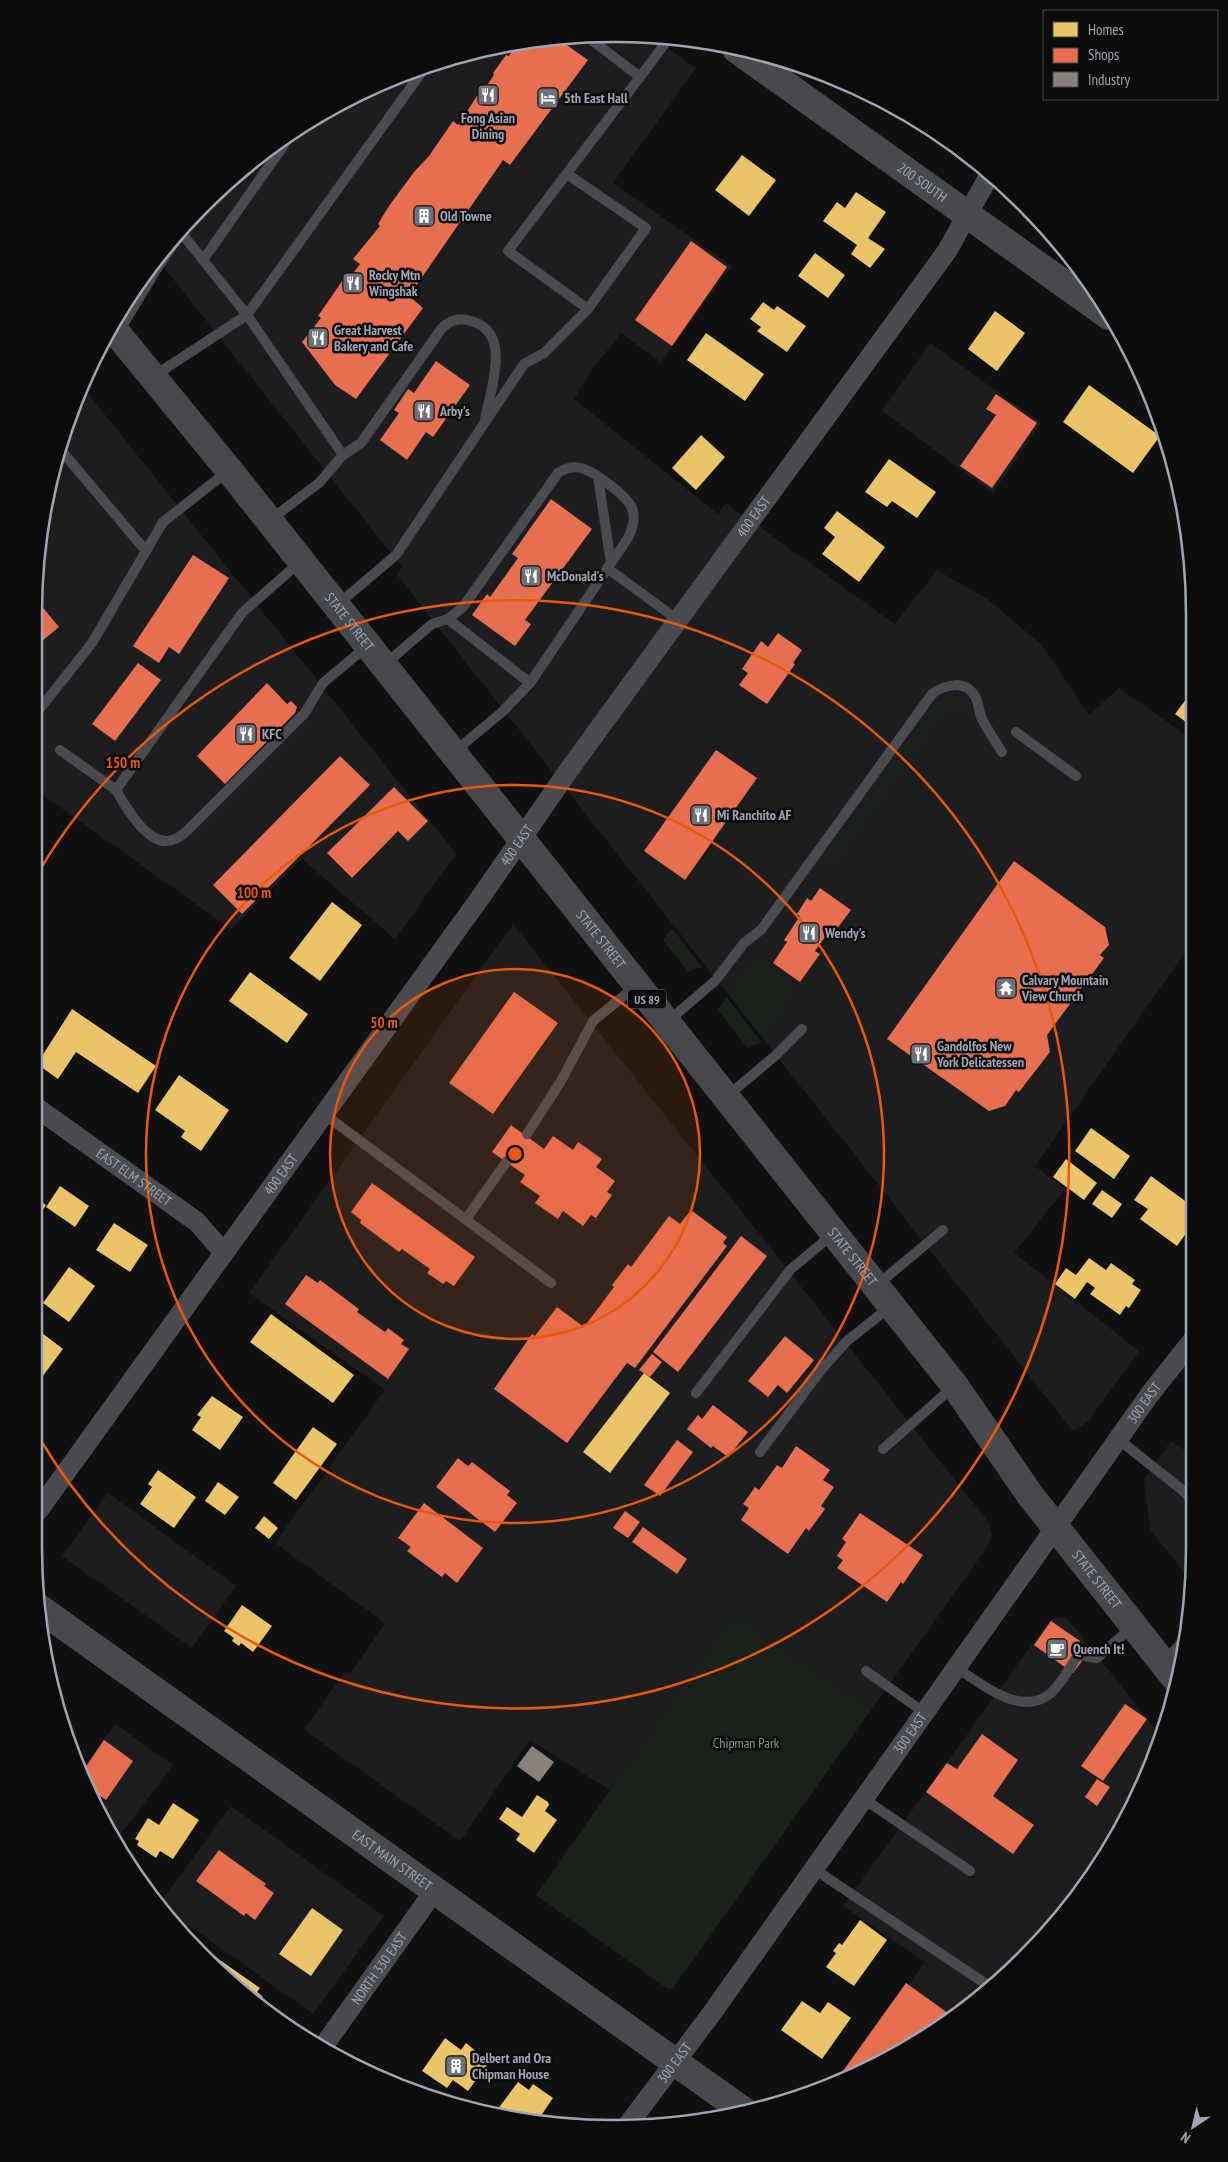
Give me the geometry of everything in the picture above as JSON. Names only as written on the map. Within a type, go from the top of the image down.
[{"type":"main road","name":"200 SOUTH","points":[[748,59],[1096,308]]},
{"type":"main road","name":"STATE STREET","points":[[116,333],[229,470],[834,1233],[954,1386],[1030,1495],[1169,1670]]},
{"type":"main road","name":"EAST MAIN STREET","points":[[46,1613],[737,2106]]},
{"type":"street","name":"400 EAST","points":[[42,1505],[678,620],[947,251],[986,180]]},
{"type":"street","name":"EAST ELM STREET","points":[[42,1112],[197,1222],[224,1253]]},
{"type":"street","name":"300 EAST","points":[[632,2119],[814,1869],[1118,1439],[1186,1349]]},
{"type":"street","name":"NORTH 330 EAST","points":[[326,2042],[435,1890]]},
{"type":"lane","points":[[595,43],[640,77]]},
{"type":"lane","points":[[588,309],[508,251],[664,45]]},
{"type":"lane","points":[[152,378],[247,315],[417,78]]},
{"type":"lane","points":[[203,260],[272,156]]},
{"type":"lane","points":[[336,606],[396,555],[524,364],[544,353],[588,309],[646,228],[567,174]]},
{"type":"lane","points":[[184,237],[247,315],[343,455]]},
{"type":"lane","points":[[269,521],[320,483],[343,455],[361,443],[442,328],[454,320],[462,319],[480,324],[493,336],[496,343],[496,359],[484,423]]},
{"type":"lane","points":[[65,455],[146,552]]},
{"type":"lane","points":[[60,750],[116,790],[132,816],[150,836],[161,841],[174,840],[188,830],[304,714],[323,683],[432,624],[448,619],[463,606],[558,473],[573,467],[584,469],[598,477],[629,502],[634,514],[631,531],[530,683],[502,712],[454,753]]},
{"type":"lane","points":[[42,707],[92,643],[163,522],[229,470]]},
{"type":"lane","points":[[598,477],[609,566],[678,620]]},
{"type":"lane","points":[[116,790],[242,613],[301,562]]},
{"type":"lane","points":[[448,619],[530,683]]},
{"type":"lane","points":[[666,1023],[715,981],[744,943],[761,930],[932,694],[944,686],[954,684],[970,691],[975,696],[981,716],[1002,752]]},
{"type":"lane","points":[[1016,732],[1076,776]]},
{"type":"lane","points":[[527,1134],[561,1081],[593,1021],[636,985]]},
{"type":"lane","points":[[726,1097],[775,1056],[802,1029]]},
{"type":"lane","points":[[324,1114],[551,1283]]},
{"type":"lane","points":[[466,1219],[507,1161]]},
{"type":"lane","points":[[760,1452],[821,1370],[848,1341],[883,1296],[943,1230]]},
{"type":"lane","points":[[696,1393],[791,1269],[834,1233]]},
{"type":"lane","points":[[883,1449],[954,1386]]},
{"type":"lane","points":[[1118,1439],[1186,1493]]},
{"type":"lane","points":[[957,1668],[992,1692],[1018,1701],[1035,1700],[1050,1693],[1078,1655],[1097,1658],[1133,1626]]},
{"type":"lane","points":[[1169,1670],[1176,1656]]},
{"type":"lane","points":[[866,1670],[925,1713]]},
{"type":"lane","points":[[864,1799],[970,1871]]},
{"type":"lane","points":[[814,1869],[985,1983]]},
{"type":"shaded area","points":[[614,42],[663,45],[696,68],[613,183],[732,266],[661,362],[621,333],[591,371],[574,399],[718,514],[726,503],[895,624],[937,570],[987,599],[1041,644],[1089,715],[1119,688],[1186,735],[1186,951],[1035,1166],[1065,1189],[1014,1253],[1139,1351],[1090,1419],[1078,1429],[1072,1430],[397,575],[402,567],[162,265],[184,237],[210,210],[237,184],[266,161],[328,119],[361,101],[395,86],[466,62],[539,47]]},
{"type":"shaded area","points":[[930,343],[1041,423],[993,493],[882,411]]},
{"type":"shaded area","points":[[87,392],[456,854],[395,939],[302,859],[231,929],[42,794],[42,614],[47,539],[62,466]]},
{"type":"shaded area","points":[[513,924],[989,1523],[992,1535],[986,1549],[871,1710],[733,1616],[610,1790],[530,1740],[460,1841],[304,1730],[345,1671],[350,1674],[385,1623],[275,1543],[385,1390],[249,1293]]},
{"type":"shaded area","points":[[1171,1441],[1186,1451],[1185,1573],[1150,1529],[1144,1480]]},
{"type":"shaded area","points":[[108,1493],[236,1586],[192,1648],[62,1556]]},
{"type":"shaded area","points":[[1056,1617],[1067,1619],[1156,1730],[1127,1801],[1089,1866],[1067,1896],[1044,1925],[991,1978],[932,2023],[867,2061],[841,2072],[906,1983],[909,1984],[925,1962],[843,1906],[1049,1621]]},
{"type":"shaded area","points":[[115,1724],[173,1765],[120,1835],[101,1801],[85,1765]]},
{"type":"shaded area","points":[[231,1806],[384,1916],[313,2014],[178,1918],[163,1899]]},
{"type":"green space","points":[[952,694],[965,699],[969,708],[968,713],[963,714],[948,704],[832,866],[825,861],[939,701]]},
{"type":"green space","points":[[672,928],[702,967],[688,972],[663,940]]},
{"type":"green space","points":[[755,959],[797,988],[762,1036],[730,995]]},
{"type":"green space","points":[[727,997],[762,1043],[747,1047],[718,1010]]},
{"type":"green space","name":"Chipman Park","points":[[733,1616],[871,1710],[673,1988],[668,1989],[536,1895]]},
{"type":"building: Homes","points":[[742,155],[776,180],[749,216],[715,190]]},
{"type":"building: Homes","points":[[856,192],[886,212],[868,238],[885,249],[870,268],[851,254],[857,245],[823,221],[837,202],[845,208]]},
{"type":"building: Homes","points":[[815,253],[845,275],[828,298],[798,276]]},
{"type":"building: Homes","points":[[763,302],[774,310],[777,306],[806,326],[787,352],[757,331],[761,327],[750,319]]},
{"type":"building: Homes","points":[[995,311],[1025,333],[997,371],[968,349]]},
{"type":"building: Homes","points":[[706,333],[764,374],[745,401],[687,360]]},
{"type":"building: Homes","points":[[1089,385],[1156,433],[1158,439],[1133,473],[1063,422]]},
{"type":"building: Homes","points":[[701,435],[725,457],[696,490],[672,468]]},
{"type":"building: Homes","points":[[889,459],[936,492],[917,518],[892,501],[887,507],[865,492]]},
{"type":"building: Homes","points":[[837,511],[885,547],[859,582],[822,554],[835,537],[824,528]]},
{"type":"building: Homes","points":[[1186,699],[1186,722],[1175,714]]},
{"type":"building: Homes","points":[[332,902],[362,925],[320,981],[289,958]]},
{"type":"building: Homes","points":[[250,972],[308,1014],[287,1043],[229,1001]]},
{"type":"building: Homes","points":[[72,1009],[156,1066],[138,1093],[76,1052],[58,1079],[42,1068],[42,1056]]},
{"type":"building: Homes","points":[[179,1075],[229,1110],[201,1151],[181,1137],[185,1131],[155,1110]]},
{"type":"building: Homes","points":[[1091,1128],[1130,1156],[1114,1179],[1075,1151]]},
{"type":"building: Homes","points":[[1066,1159],[1097,1183],[1084,1200],[1053,1177]]},
{"type":"building: Homes","points":[[1151,1176],[1186,1202],[1186,1233],[1177,1246],[1140,1219],[1148,1209],[1134,1200]]},
{"type":"building: Homes","points":[[60,1186],[89,1206],[75,1227],[46,1207]]},
{"type":"building: Homes","points":[[1102,1190],[1122,1204],[1112,1218],[1092,1204]]},
{"type":"building: Homes","points":[[42,1202],[46,1205],[42,1211]]},
{"type":"building: Homes","points":[[114,1223],[148,1245],[130,1272],[96,1250]]},
{"type":"building: Homes","points":[[1089,1258],[1106,1270],[1111,1263],[1135,1280],[1132,1284],[1141,1290],[1129,1308],[1126,1306],[1120,1315],[1090,1294],[1095,1288],[1087,1282],[1075,1299],[1055,1284],[1066,1268],[1076,1275]]},
{"type":"building: Homes","points":[[69,1267],[95,1286],[69,1322],[43,1303]]},
{"type":"building: Homes","points":[[271,1314],[354,1375],[333,1403],[250,1342]]},
{"type":"building: Homes","points":[[42,1333],[63,1349],[42,1377]]},
{"type":"building: Homes","points":[[644,1373],[670,1393],[610,1473],[583,1452]]},
{"type":"building: Homes","points":[[212,1396],[243,1417],[220,1450],[192,1430],[201,1417],[197,1415]]},
{"type":"building: Homes","points":[[313,1427],[337,1444],[296,1500],[273,1483]]},
{"type":"building: Homes","points":[[158,1470],[196,1497],[174,1528],[140,1504],[152,1487],[148,1484]]},
{"type":"building: Homes","points":[[218,1482],[239,1497],[225,1515],[205,1501]]},
{"type":"building: Homes","points":[[264,1516],[278,1528],[269,1539],[255,1528]]},
{"type":"building: Homes","points":[[242,1605],[272,1626],[253,1652],[241,1643],[239,1646],[232,1641],[234,1638],[224,1631]]},
{"type":"building: Homes","points":[[537,1795],[548,1802],[549,1805],[545,1811],[557,1820],[534,1853],[516,1840],[520,1834],[499,1819],[507,1807],[522,1817]]},
{"type":"building: Homes","points":[[173,1803],[199,1820],[173,1859],[160,1851],[156,1858],[137,1845],[139,1841],[135,1839],[148,1818],[159,1825]]},
{"type":"building: Homes","points":[[312,1908],[343,1930],[311,1976],[279,1954]]},
{"type":"building: Homes","points":[[860,1920],[887,1940],[854,1986],[826,1967],[836,1953],[833,1951],[839,1943],[842,1945]]},
{"type":"building: Homes","points":[[215,1957],[260,1988],[257,1992],[263,1997],[237,1978]]},
{"type":"building: Homes","points":[[802,2001],[820,2013],[828,2002],[851,2018],[822,2059],[781,2030]]},
{"type":"building: Homes","name":"Delbert and Ora Chipman House","points":[[445,2038],[461,2050],[466,2043],[489,2062],[468,2091],[453,2080],[447,2088],[422,2071]]},
{"type":"building: Homes","points":[[518,2082],[529,2090],[533,2084],[553,2098],[541,2115],[499,2108]]},
{"type":"building: Shops","name":"Old Towne","points":[[567,45],[588,60],[510,165],[503,160],[409,296],[423,308],[356,399],[335,385],[302,342],[321,318],[318,316],[347,274],[351,276],[360,264],[353,259],[380,226],[378,224],[389,206],[414,172],[429,156],[453,121],[458,125],[506,55],[509,56],[512,52]]},
{"type":"building: Shops","points":[[691,241],[727,267],[672,346],[635,320]]},
{"type":"building: Shops","name":"Arby's","points":[[436,361],[470,385],[433,437],[426,432],[407,460],[380,440],[399,413],[394,410],[408,389],[414,393]]},
{"type":"building: Shops","points":[[996,394],[1037,423],[992,488],[960,466],[996,415],[986,409]]},
{"type":"building: Shops","name":"McDonald's","points":[[551,499],[592,529],[525,620],[531,624],[515,646],[472,615],[487,594],[490,597],[518,558],[512,554]]},
{"type":"building: Shops","points":[[193,555],[229,578],[179,654],[169,647],[159,663],[133,646]]},
{"type":"building: Shops","points":[[42,607],[59,627],[42,641]]},
{"type":"building: Shops","points":[[778,633],[802,650],[793,663],[795,664],[767,704],[739,685],[748,673],[742,669],[761,641],[768,647]]},
{"type":"building: Shops","points":[[138,663],[161,680],[115,741],[92,724]]},
{"type":"building: Shops","name":"KFC","points":[[267,683],[287,704],[291,701],[297,707],[295,713],[225,784],[197,756]]},
{"type":"building: Shops","name":"Mi Ranchito AF","points":[[716,750],[757,778],[685,880],[644,851]]},
{"type":"building: Shops","points":[[340,756],[370,785],[242,914],[213,885]]},
{"type":"building: Shops","points":[[394,787],[428,821],[408,841],[398,831],[352,878],[327,853]]},
{"type":"building: Shops","points":[[1014,861],[1105,927],[1109,945],[1100,955],[1104,958],[1047,1035],[1050,1052],[1019,1092],[1016,1090],[1005,1106],[989,1111],[887,1039]]},
{"type":"building: Shops","name":"Wendy's","points":[[820,888],[851,910],[836,930],[832,927],[815,951],[820,954],[800,982],[773,963],[787,942],[784,940],[800,916],[797,914],[807,898],[811,901]]},
{"type":"building: Shops","points":[[514,992],[558,1023],[493,1114],[449,1083]]},
{"type":"building: Shops","points":[[511,1125],[544,1149],[553,1136],[573,1150],[578,1142],[602,1159],[596,1167],[615,1181],[607,1192],[612,1195],[596,1218],[591,1215],[583,1226],[563,1211],[558,1219],[535,1203],[540,1196],[520,1182],[525,1175],[492,1152]]},
{"type":"building: Shops","points":[[372,1183],[475,1257],[454,1286],[446,1281],[443,1284],[427,1273],[430,1269],[402,1249],[399,1252],[360,1223],[361,1220],[351,1212]]},
{"type":"building: Shops","points":[[691,1210],[727,1237],[723,1243],[727,1246],[635,1368],[627,1363],[567,1443],[494,1389],[532,1334],[535,1336],[557,1307],[584,1327],[614,1287],[612,1285],[628,1264],[631,1267],[669,1216],[680,1224]]},
{"type":"building: Shops","points":[[741,1236],[767,1256],[678,1372],[653,1352]]},
{"type":"building: Shops","points":[[306,1275],[318,1283],[320,1280],[359,1309],[357,1312],[385,1332],[388,1328],[404,1340],[401,1344],[409,1349],[388,1379],[285,1304]]},
{"type":"building: Shops","points":[[785,1336],[814,1360],[787,1393],[778,1385],[768,1397],[748,1381]]},
{"type":"building: Shops","points":[[652,1354],[662,1362],[650,1377],[639,1370]]},
{"type":"building: Shops","points":[[713,1405],[748,1432],[728,1457],[713,1446],[711,1448],[687,1429],[698,1415],[702,1419]]},
{"type":"building: Shops","points":[[677,1440],[693,1452],[660,1496],[644,1485]]},
{"type":"building: Shops","points":[[796,1446],[830,1470],[823,1480],[834,1487],[821,1506],[825,1509],[809,1531],[806,1528],[788,1554],[741,1520],[749,1508],[743,1504],[755,1487],[759,1490],[777,1465],[782,1468]]},
{"type":"building: Shops","points":[[458,1458],[468,1466],[472,1462],[510,1491],[507,1495],[517,1503],[495,1532],[436,1487]]},
{"type":"building: Shops","points":[[424,1503],[483,1548],[457,1583],[445,1573],[442,1577],[407,1551],[411,1547],[398,1538]]},
{"type":"building: Shops","points":[[625,1511],[640,1522],[628,1538],[613,1528]]},
{"type":"building: Shops","points":[[860,1513],[923,1555],[903,1584],[901,1582],[887,1602],[837,1568],[843,1560],[837,1556],[846,1542],[842,1539]]},
{"type":"building: Shops","points":[[643,1527],[687,1559],[677,1574],[632,1542]]},
{"type":"building: Shops","name":"Quench It!","points":[[1051,1621],[1080,1641],[1071,1653],[1082,1661],[1073,1673],[1034,1645]]},
{"type":"building: Shops","points":[[1125,1704],[1147,1719],[1103,1781],[1081,1766]]},
{"type":"building: Shops","points":[[982,1734],[1018,1760],[993,1796],[1034,1825],[1013,1854],[926,1792],[947,1763],[957,1769]]},
{"type":"building: Shops","points":[[104,1740],[133,1761],[106,1800],[99,1797],[86,1767]]},
{"type":"building: Shops","points":[[1097,1779],[1110,1787],[1097,1806],[1085,1797]]},
{"type":"building: Shops","points":[[219,1850],[266,1884],[264,1886],[274,1893],[255,1920],[246,1913],[244,1916],[196,1881]]},
{"type":"building: Shops","points":[[906,1983],[947,2012],[900,2043],[842,2072]]},
{"type":"building: Industry","points":[[532,1746],[554,1762],[539,1782],[517,1766]]},
{"type":"place","name":"Fong Asian Dining","points":[[488,95]]},
{"type":"place","name":"5th East Hall","points":[[548,98]]},
{"type":"place","name":"Old Towne","points":[[424,216]]},
{"type":"place","name":"Rocky Mtn Wingshak","points":[[353,283]]},
{"type":"place","name":"Great Harvest Bakery and Cafe","points":[[318,338]]},
{"type":"place","name":"Arby's","points":[[424,411]]},
{"type":"place","name":"McDonald's","points":[[531,576]]},
{"type":"place","name":"KFC","points":[[246,734]]},
{"type":"place","name":"Mi Ranchito AF","points":[[701,815]]},
{"type":"place","name":"Wendy's","points":[[809,933]]},
{"type":"place","name":"Calvary Mountain View Church","points":[[1006,988]]},
{"type":"place","name":"Gandolfos New York Delicatessen","points":[[921,1054]]},
{"type":"place","name":"Quench It!","points":[[1057,1649]]},
{"type":"place","name":"Delbert and Ora Chipman House","points":[[456,2066]]}]
